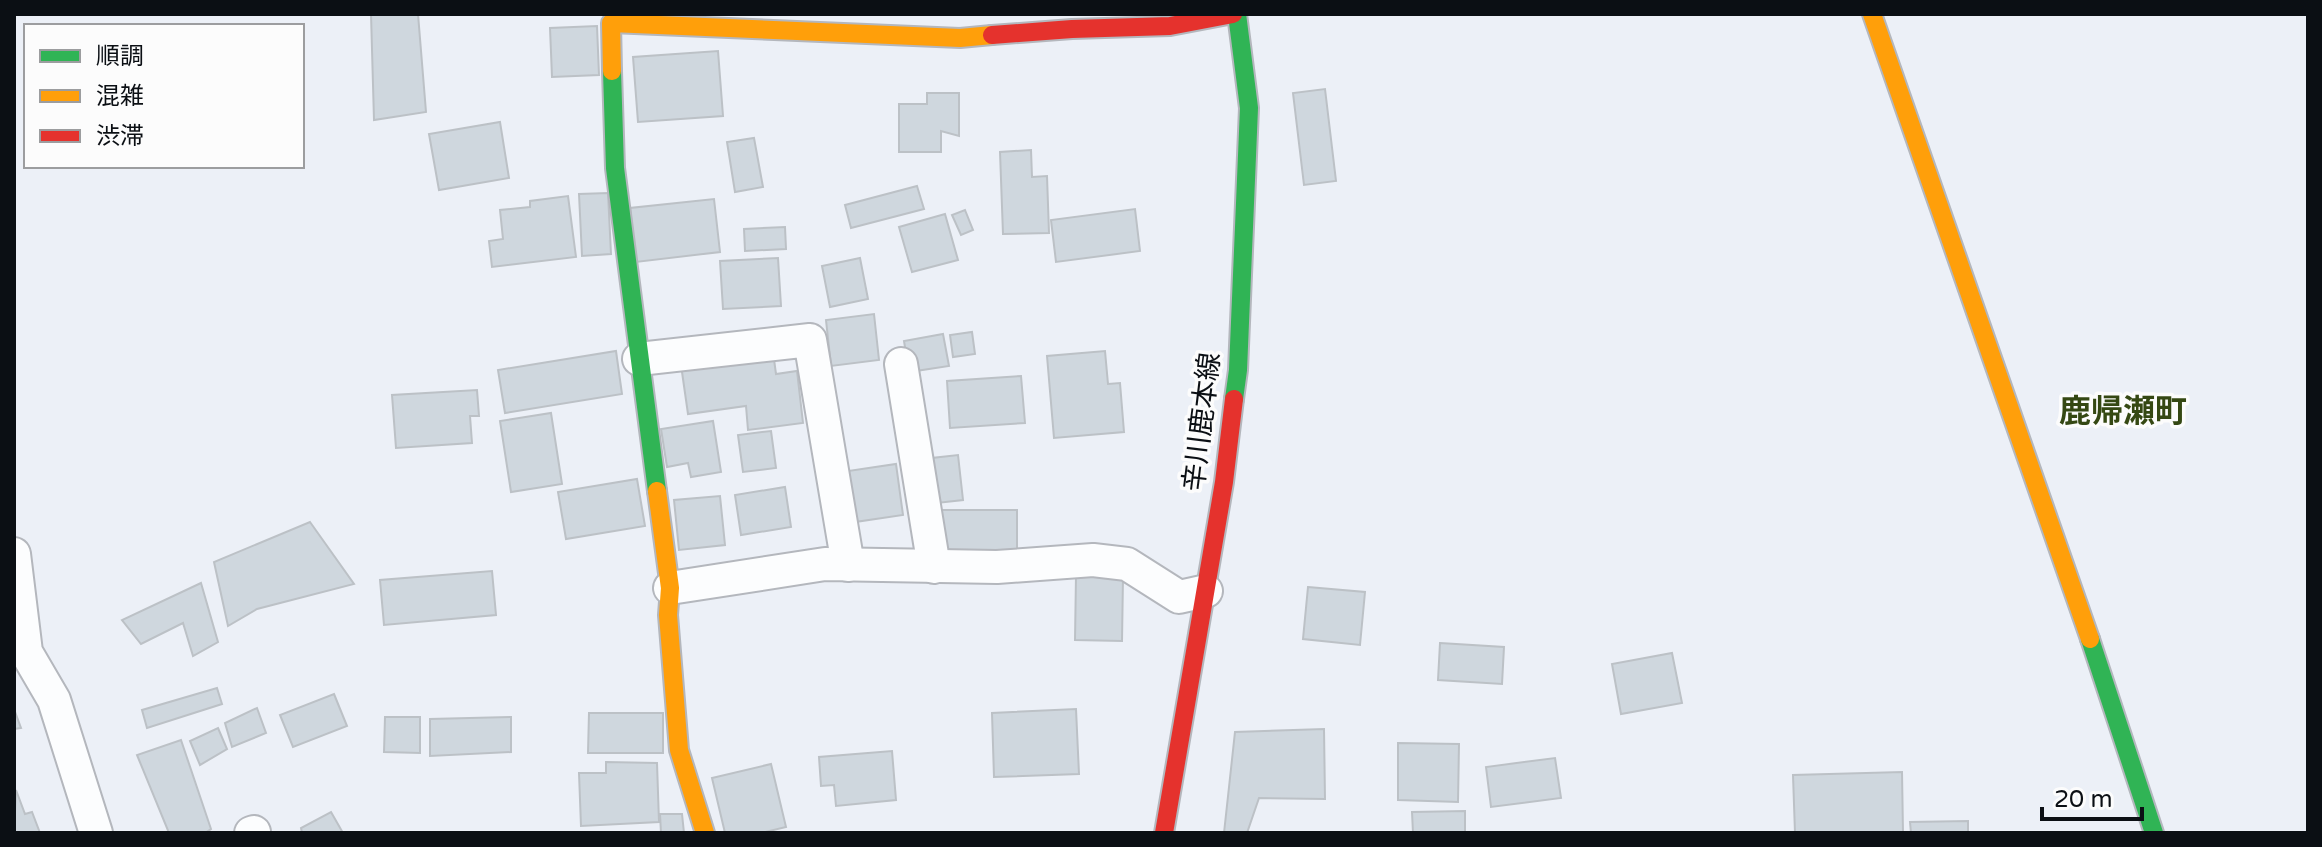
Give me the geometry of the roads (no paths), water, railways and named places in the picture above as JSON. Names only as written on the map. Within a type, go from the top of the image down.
[{"type":"street","points":[[705,833],[679,750],[668,615],[670,588],[615,168],[611,23],[960,38],[1072,29],[1170,26],[1235,14]]},
{"type":"street","name":"辛川鹿本線","points":[[1164,833],[1206,591],[1238,370],[1249,108],[1235,14]]},
{"type":"street","points":[[1872,14],[2130,755],[2154,833]]},
{"type":"street","points":[[639,359],[810,340],[848,565]]},
{"type":"street","points":[[901,364],[934,567]]},
{"type":"street","points":[[14,554],[20,654],[54,700],[96,833]]},
{"type":"street","points":[[670,588],[825,564],[997,567],[1093,560],[1127,564],[1179,597],[1206,591]]},
{"type":"district","name":"鹿帰瀬町","points":[[2123,412]]}]
